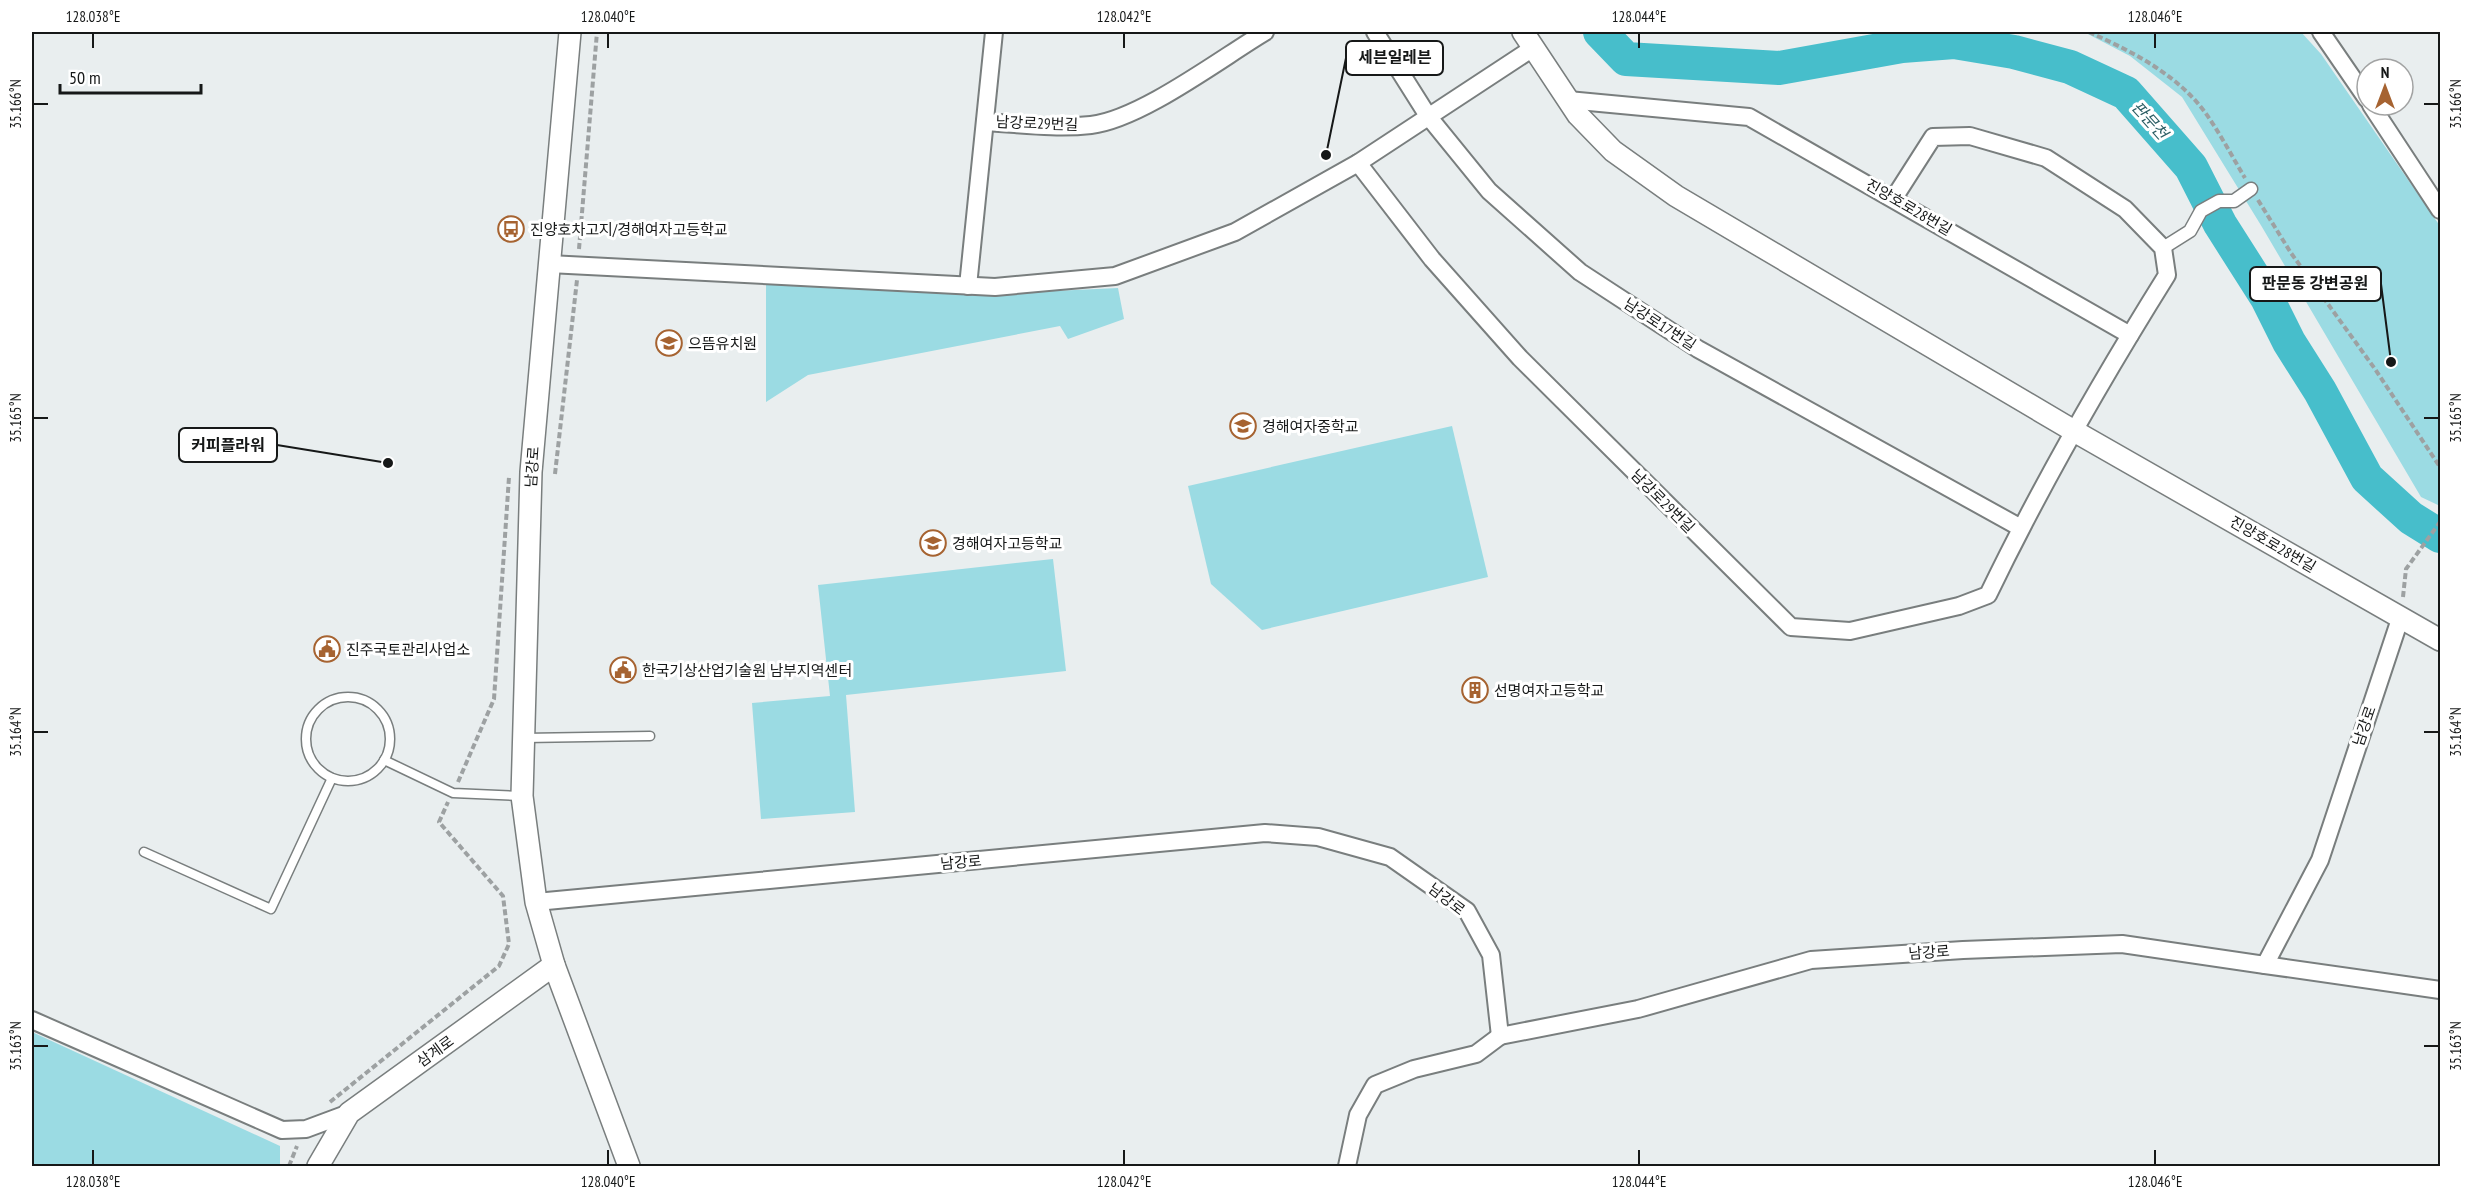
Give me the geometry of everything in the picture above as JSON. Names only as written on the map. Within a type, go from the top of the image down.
[{"type":"street","name":"남강로","points":[[570,32],[531,472],[522,796],[536,902],[551,956],[629,1167]]},
{"type":"street","points":[[985,122],[994,32]]},
{"type":"street","name":"남강로29번길","points":[[968,286],[985,122],[1049,126],[1092,124],[1136,111],[1265,32]]},
{"type":"street","name":"남강로17번길","points":[[1375,32],[1428,116],[1489,191],[1580,272],[1698,349],[2020,528]]},
{"type":"street","points":[[2321,32],[2355,82]]},
{"type":"street","points":[[549,264],[995,287],[1115,276],[1235,232],[1358,163],[1428,116],[1528,40]]},
{"type":"street","name":"진양호로28번길","points":[[1528,40],[1578,114],[1613,151],[1676,196],[2074,431],[2440,640]]},
{"type":"street","name":"진양호로28번길","points":[[1568,100],[1749,117],[2130,335]]},
{"type":"street","points":[[2380,117],[2433,184],[2440,210]]},
{"type":"street","points":[[1894,198],[1933,137],[1970,136],[2046,158],[2125,209],[2163,248],[2168,275],[2074,431]]},
{"type":"street","name":"남강로29번길","points":[[1358,163],[1432,259],[1520,358],[1791,627],[1850,631],[1959,606],[1988,595],[2020,528],[2074,431]]},
{"type":"street","points":[[2163,248],[2190,231],[2202,211],[2219,201],[2234,201],[2251,189]]},
{"type":"street","name":"남강로","points":[[2265,965],[2320,860],[2401,616]]},
{"type":"street","name":"남강로","points":[[536,902],[1265,833],[1318,837],[1390,857],[1467,911],[1491,955],[1500,1036],[1638,1009],[1811,960],[1963,950],[2122,944],[2440,990]]},
{"type":"street","name":"삼계로","points":[[318,1167],[349,1113],[551,956]]},
{"type":"street","points":[[32,1020],[282,1130],[306,1129],[349,1113]]},
{"type":"street","points":[[1347,1167],[1358,1115],[1375,1085],[1414,1069],[1476,1054],[1500,1036]]},
{"type":"lane","points":[[348,697],[362,700],[374,706],[383,716],[389,728],[390,741],[384,760],[371,774],[359,780],[346,781],[332,778],[320,770],[311,759],[306,738],[312,717],[321,706],[334,699],[348,697]]},
{"type":"lane","points":[[523,738],[650,736]]},
{"type":"lane","points":[[384,760],[453,793],[522,796]]},
{"type":"lane","points":[[144,852],[271,909],[332,778]]},
{"type":"path","points":[[2089,32],[2135,53],[2178,83],[2208,116],[2291,253],[2440,467]]},
{"type":"path","points":[[329,1103],[499,966],[509,944],[503,896],[439,822],[474,751],[494,699],[510,470]]},
{"type":"path","points":[[2401,616],[2406,569],[2440,522]]},
{"type":"path","points":[[289,1167],[290,1159],[306,1129]]},
{"type":"shaded area","points":[[2084,32],[2301,32],[2321,54],[2355,103],[2355,117],[2365,117],[2440,226],[2440,506],[2421,497],[2262,227],[2182,97],[2130,56]]},
{"type":"shaded area","points":[[766,282],[967,295],[1118,288],[1124,319],[1068,339],[1060,326],[808,375],[766,402]]},
{"type":"shaded area","points":[[1452,426],[1488,577],[1262,630],[1211,584],[1188,486]]},
{"type":"shaded area","points":[[1053,559],[1066,671],[846,695],[855,812],[761,819],[752,703],[830,696],[818,585]]},
{"type":"shaded area","points":[[32,1032],[280,1146],[280,1166],[32,1166]]},
{"type":"waterway","name":"판문천","points":[[1600,32],[1626,59],[1779,68],[1902,46],[1954,42],[2014,52],[2070,67],[2126,93],[2191,167],[2220,224],[2267,298],[2289,342],[2320,391],[2367,478],[2411,518],[2440,536]]},
{"type":"place","name":"세븐일레븐","points":[[1326,155]]},
{"type":"place","name":"진양호차고지/경해여자고등학교","points":[[511,229]]},
{"type":"place","name":"으뜸유치원","points":[[669,343]]},
{"type":"place","name":"판문동 강변공원","points":[[2391,362]]},
{"type":"place","name":"경해여자중학교","points":[[1243,426]]},
{"type":"place","name":"커피플라워","points":[[388,463]]},
{"type":"place","name":"경해여자고등학교","points":[[933,543]]},
{"type":"place","name":"진주국토관리사업소","points":[[327,649]]},
{"type":"place","name":"한국기상산업기술원 남부지역센터","points":[[623,670]]},
{"type":"place","name":"선명여자고등학교","points":[[1475,690]]}]
